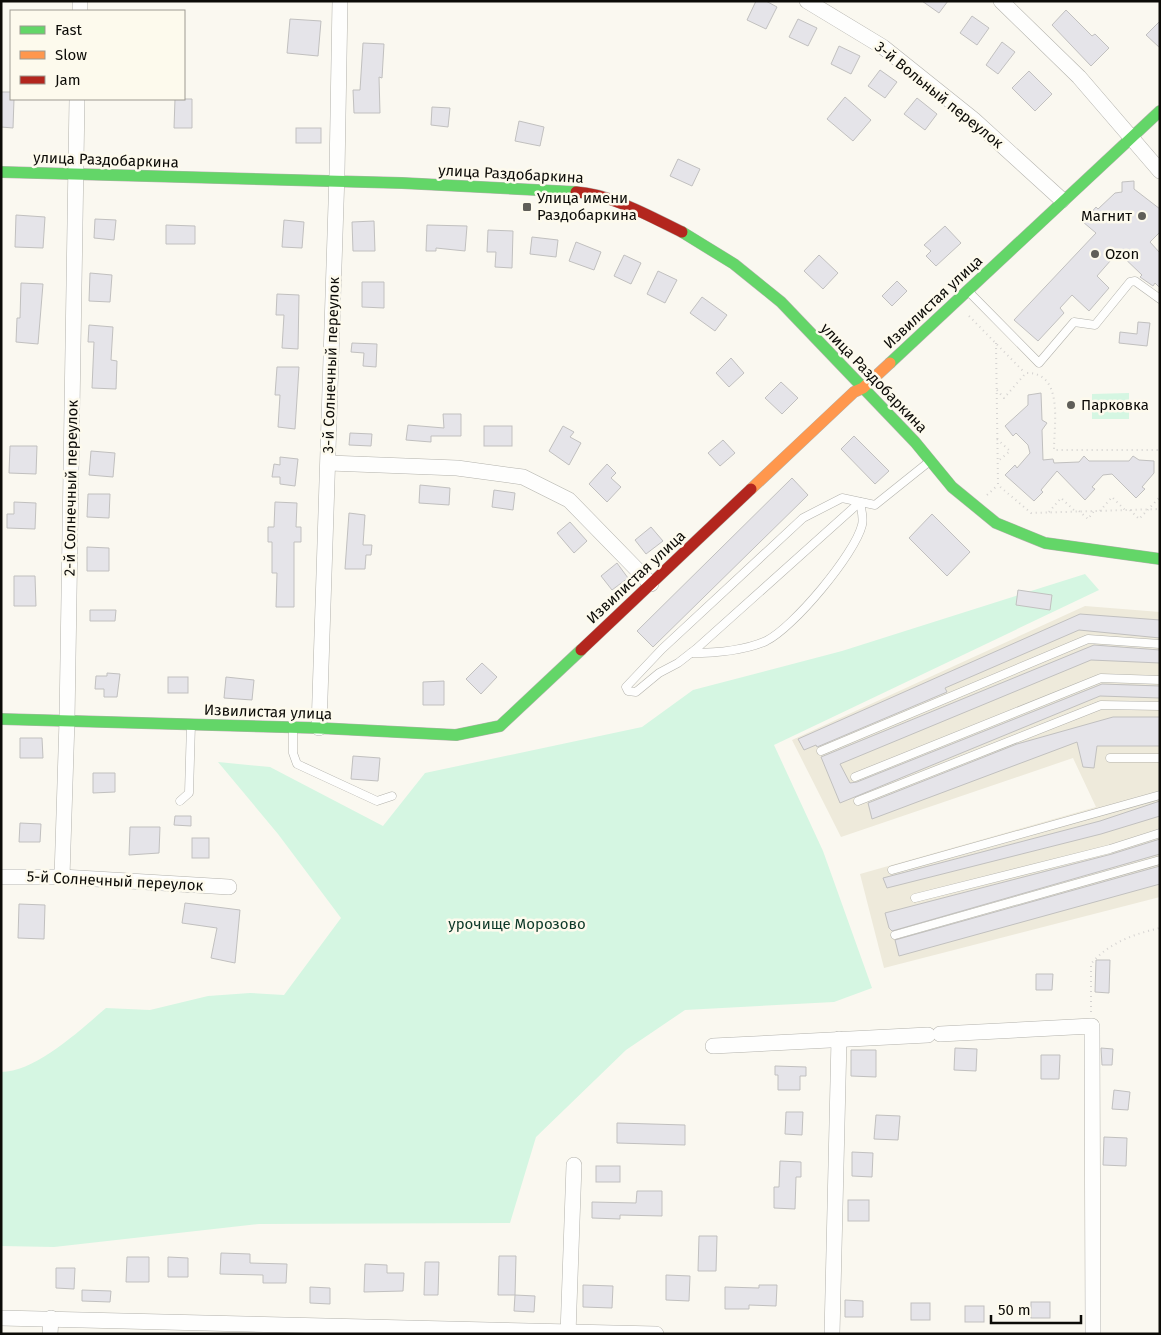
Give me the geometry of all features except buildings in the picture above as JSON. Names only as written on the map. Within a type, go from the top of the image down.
[{"type":"street","name":"3-й Солнечный переулок","points":[[319,728],[329,463],[340,1]]},
{"type":"street","name":"3-й Вольный переулок","points":[[807,1],[883,47],[973,119],[1062,200]]},
{"type":"street","points":[[1005,3],[1079,77],[1130,140],[1160,171]]},
{"type":"street","name":"2-й Солнечный переулок","points":[[62,877],[67,720],[77,100]]},
{"type":"street","name":"Извилистая улица","points":[[1,719],[319,728],[456,735],[500,726],[854,392],[863,388],[1062,200],[1160,111]]},
{"type":"street","name":"улица Раздобаркина","points":[[1,172],[337,181],[506,190],[541,189],[589,193],[643,213],[686,234],[734,264],[781,302],[863,388],[952,487],[996,523],[1046,543],[1160,559]]},
{"type":"street","points":[[329,463],[458,468],[523,477],[569,500],[651,584]]},
{"type":"street","name":"5-й Солнечный переулок","points":[[1,877],[62,877],[229,887]]},
{"type":"street","points":[[713,1046],[1092,1026],[1093,1334]]},
{"type":"street","points":[[832,1334],[839,1040]]},
{"type":"street","points":[[568,1332],[574,1165]]},
{"type":"street","points":[[1,1318],[51,1318],[305,1330],[656,1334]]},
{"type":"street","points":[[50,1334],[51,1318]]},
{"type":"lane","points":[[968,290],[1039,363],[1074,322],[1095,325],[1130,282],[1135,281],[1160,299]]},
{"type":"lane","points":[[860,502],[678,664],[659,672],[636,692],[628,692],[626,687],[662,649],[803,518],[842,498],[875,505],[930,461]]},
{"type":"lane","points":[[691,653],[714,653],[743,648],[768,640],[793,620],[842,565],[862,524],[860,502]]},
{"type":"lane","points":[[821,751],[1088,639],[1160,644]]},
{"type":"lane","points":[[855,777],[1101,678],[1160,680]]},
{"type":"lane","points":[[858,801],[1101,705],[1160,706]]},
{"type":"lane","points":[[180,801],[189,793],[191,724]]},
{"type":"lane","points":[[293,728],[293,753],[297,764],[377,801],[392,796]]},
{"type":"lane","points":[[1110,758],[1160,758]]},
{"type":"lane","points":[[892,870],[1160,795]]},
{"type":"lane","points":[[915,898],[1110,849],[1160,833]]},
{"type":"lane","points":[[895,935],[1160,860]]},
{"type":"path","points":[[969,316],[1026,373],[1036,373],[1045,378],[1054,391],[1054,450],[1160,450]]},
{"type":"path","points":[[991,501],[986,496],[998,485],[996,343]]},
{"type":"path","points":[[997,390],[1004,398],[1026,373]]},
{"type":"path","points":[[997,439],[1010,451],[998,462]]},
{"type":"path","points":[[998,485],[1031,513],[1160,509]]},
{"type":"path","points":[[1100,510],[1112,497],[1125,510]]},
{"type":"path","points":[[1130,510],[1139,519],[1160,497]]},
{"type":"path","points":[[1049,512],[1061,498],[1088,519],[1094,511]]},
{"type":"path","points":[[1092,1026],[1090,964],[1105,949],[1143,932],[1160,928]]},
{"type":"shaded area","points":[[1085,606],[1160,612],[1160,897],[884,968],[860,874],[1096,807],[1073,758],[841,837],[792,740]]},
{"type":"green space","points":[[1129,393],[1129,419],[1092,419],[1092,394]]},
{"type":"green space","name":"урочище Морозово","points":[[1085,574],[1099,590],[774,745],[823,851],[872,988],[834,1002],[685,1010],[626,1050],[536,1137],[510,1223],[259,1224],[54,1247],[1,1246],[1,1072],[29,1065],[43,1058],[71,1038],[106,1008],[150,1010],[208,996],[250,993],[284,995],[341,918],[278,834],[218,762],[270,767],[383,826],[425,773],[642,727],[693,690],[842,651]]},
{"type":"traffic: fast","points":[[890,363],[1160,111]]},
{"type":"traffic: fast","points":[[1,172],[402,183],[576,192]]},
{"type":"traffic: fast","points":[[682,232],[734,264],[781,302],[915,442],[952,487],[996,523],[1045,543],[1160,559]]},
{"type":"traffic: fast","points":[[1,719],[319,728],[456,735],[500,726],[581,650]]},
{"type":"traffic: slow","points":[[751,489],[854,392],[863,388],[890,363]]},
{"type":"traffic: jam","points":[[576,192],[603,197],[617,202],[682,232]]},
{"type":"traffic: jam","points":[[581,650],[751,489]]},
{"type":"place","name":"Улица имени Раздобаркина","points":[[527,207]]},
{"type":"place","name":"Магнит","points":[[1142,216]]},
{"type":"place","name":"Ozon","points":[[1095,254]]},
{"type":"place","name":"Парковка","points":[[1071,405]]}]
